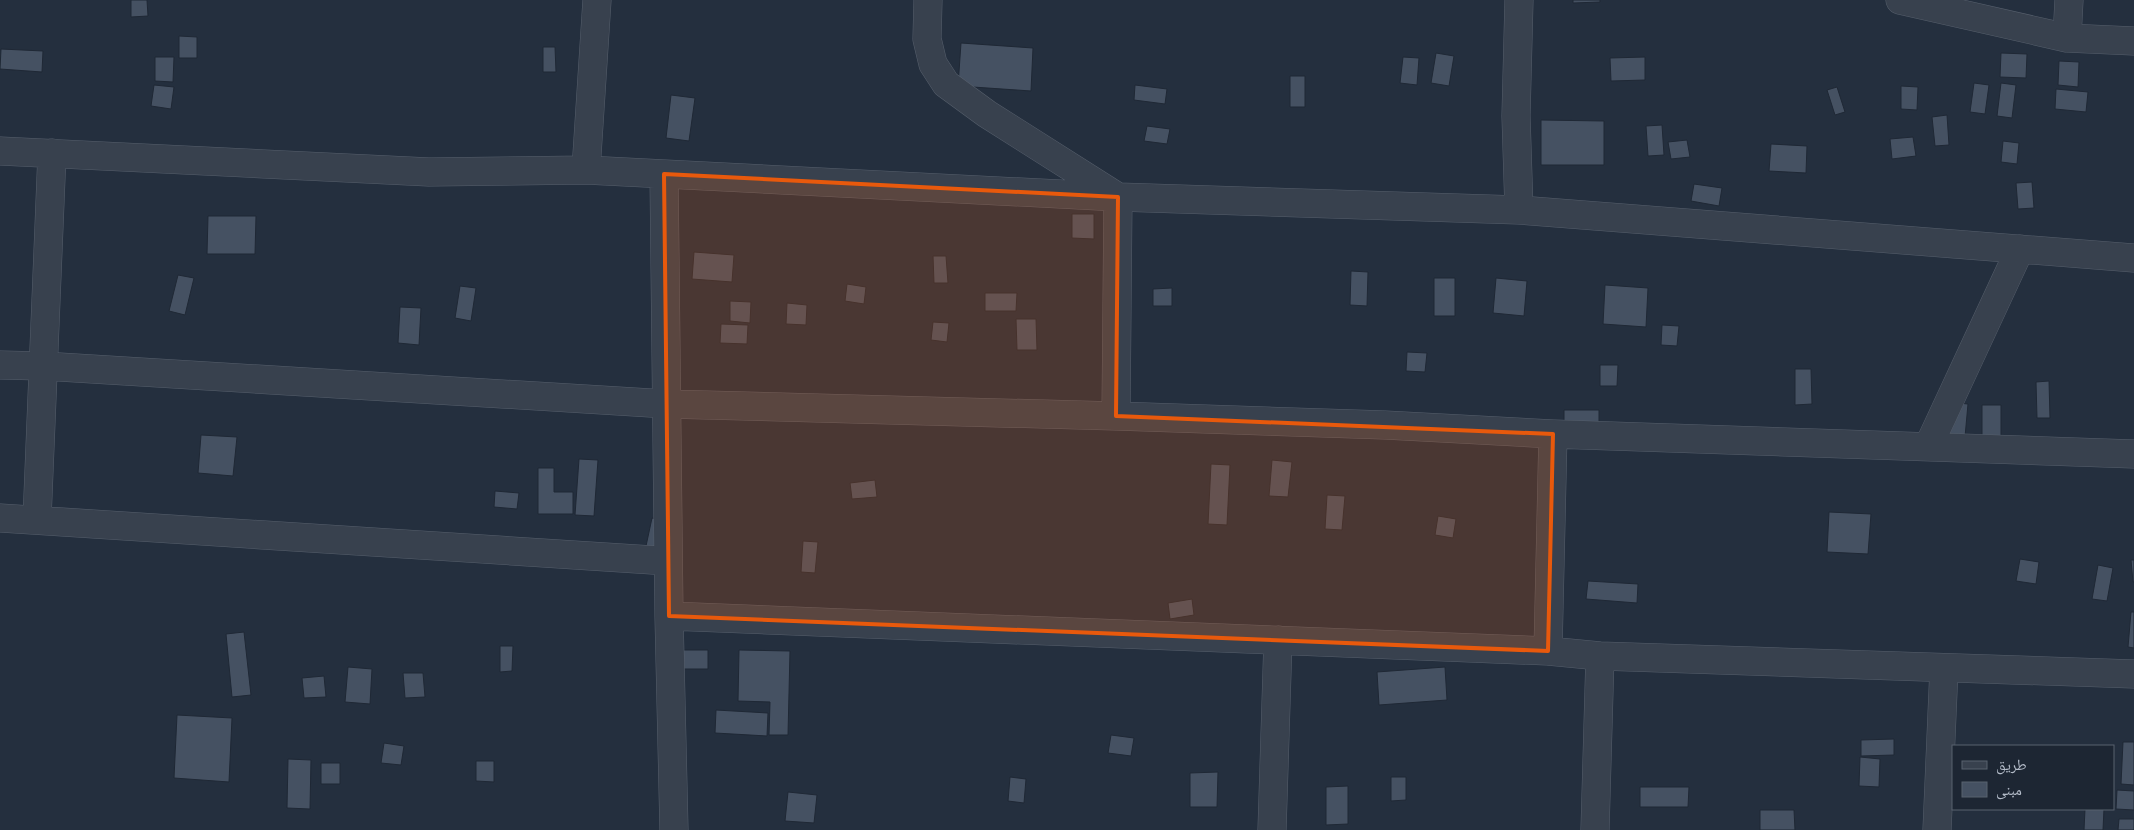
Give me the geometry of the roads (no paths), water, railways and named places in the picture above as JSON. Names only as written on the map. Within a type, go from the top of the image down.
[{"type":"street","points":[[586,170],[597,0]]},
{"type":"street","points":[[928,0],[928,39],[933,64],[946,84],[987,114],[1118,197]]},
{"type":"street","points":[[1518,0],[1516,116],[1519,210]]},
{"type":"street","points":[[1900,0],[2067,38],[2134,41]]},
{"type":"street","points":[[2067,38],[2069,0]]},
{"type":"street","points":[[0,151],[429,172],[586,170],[1118,197],[1519,210],[2134,258]]},
{"type":"street","points":[[37,520],[52,153]]},
{"type":"street","points":[[664,174],[668,562],[674,830]]},
{"type":"street","points":[[1116,416],[1118,197]]},
{"type":"street","points":[[1928,448],[2020,249]]},
{"type":"street","points":[[0,365],[43,366],[667,404],[1385,425],[1553,434],[2134,454]]},
{"type":"street","points":[[1548,651],[1553,434]]},
{"type":"street","points":[[0,518],[668,562]]},
{"type":"street","points":[[669,616],[1548,651],[1600,656],[2134,674]]},
{"type":"street","points":[[1272,830],[1278,640]]},
{"type":"street","points":[[1595,830],[1600,656]]},
{"type":"street","points":[[1937,830],[1944,668]]}]
